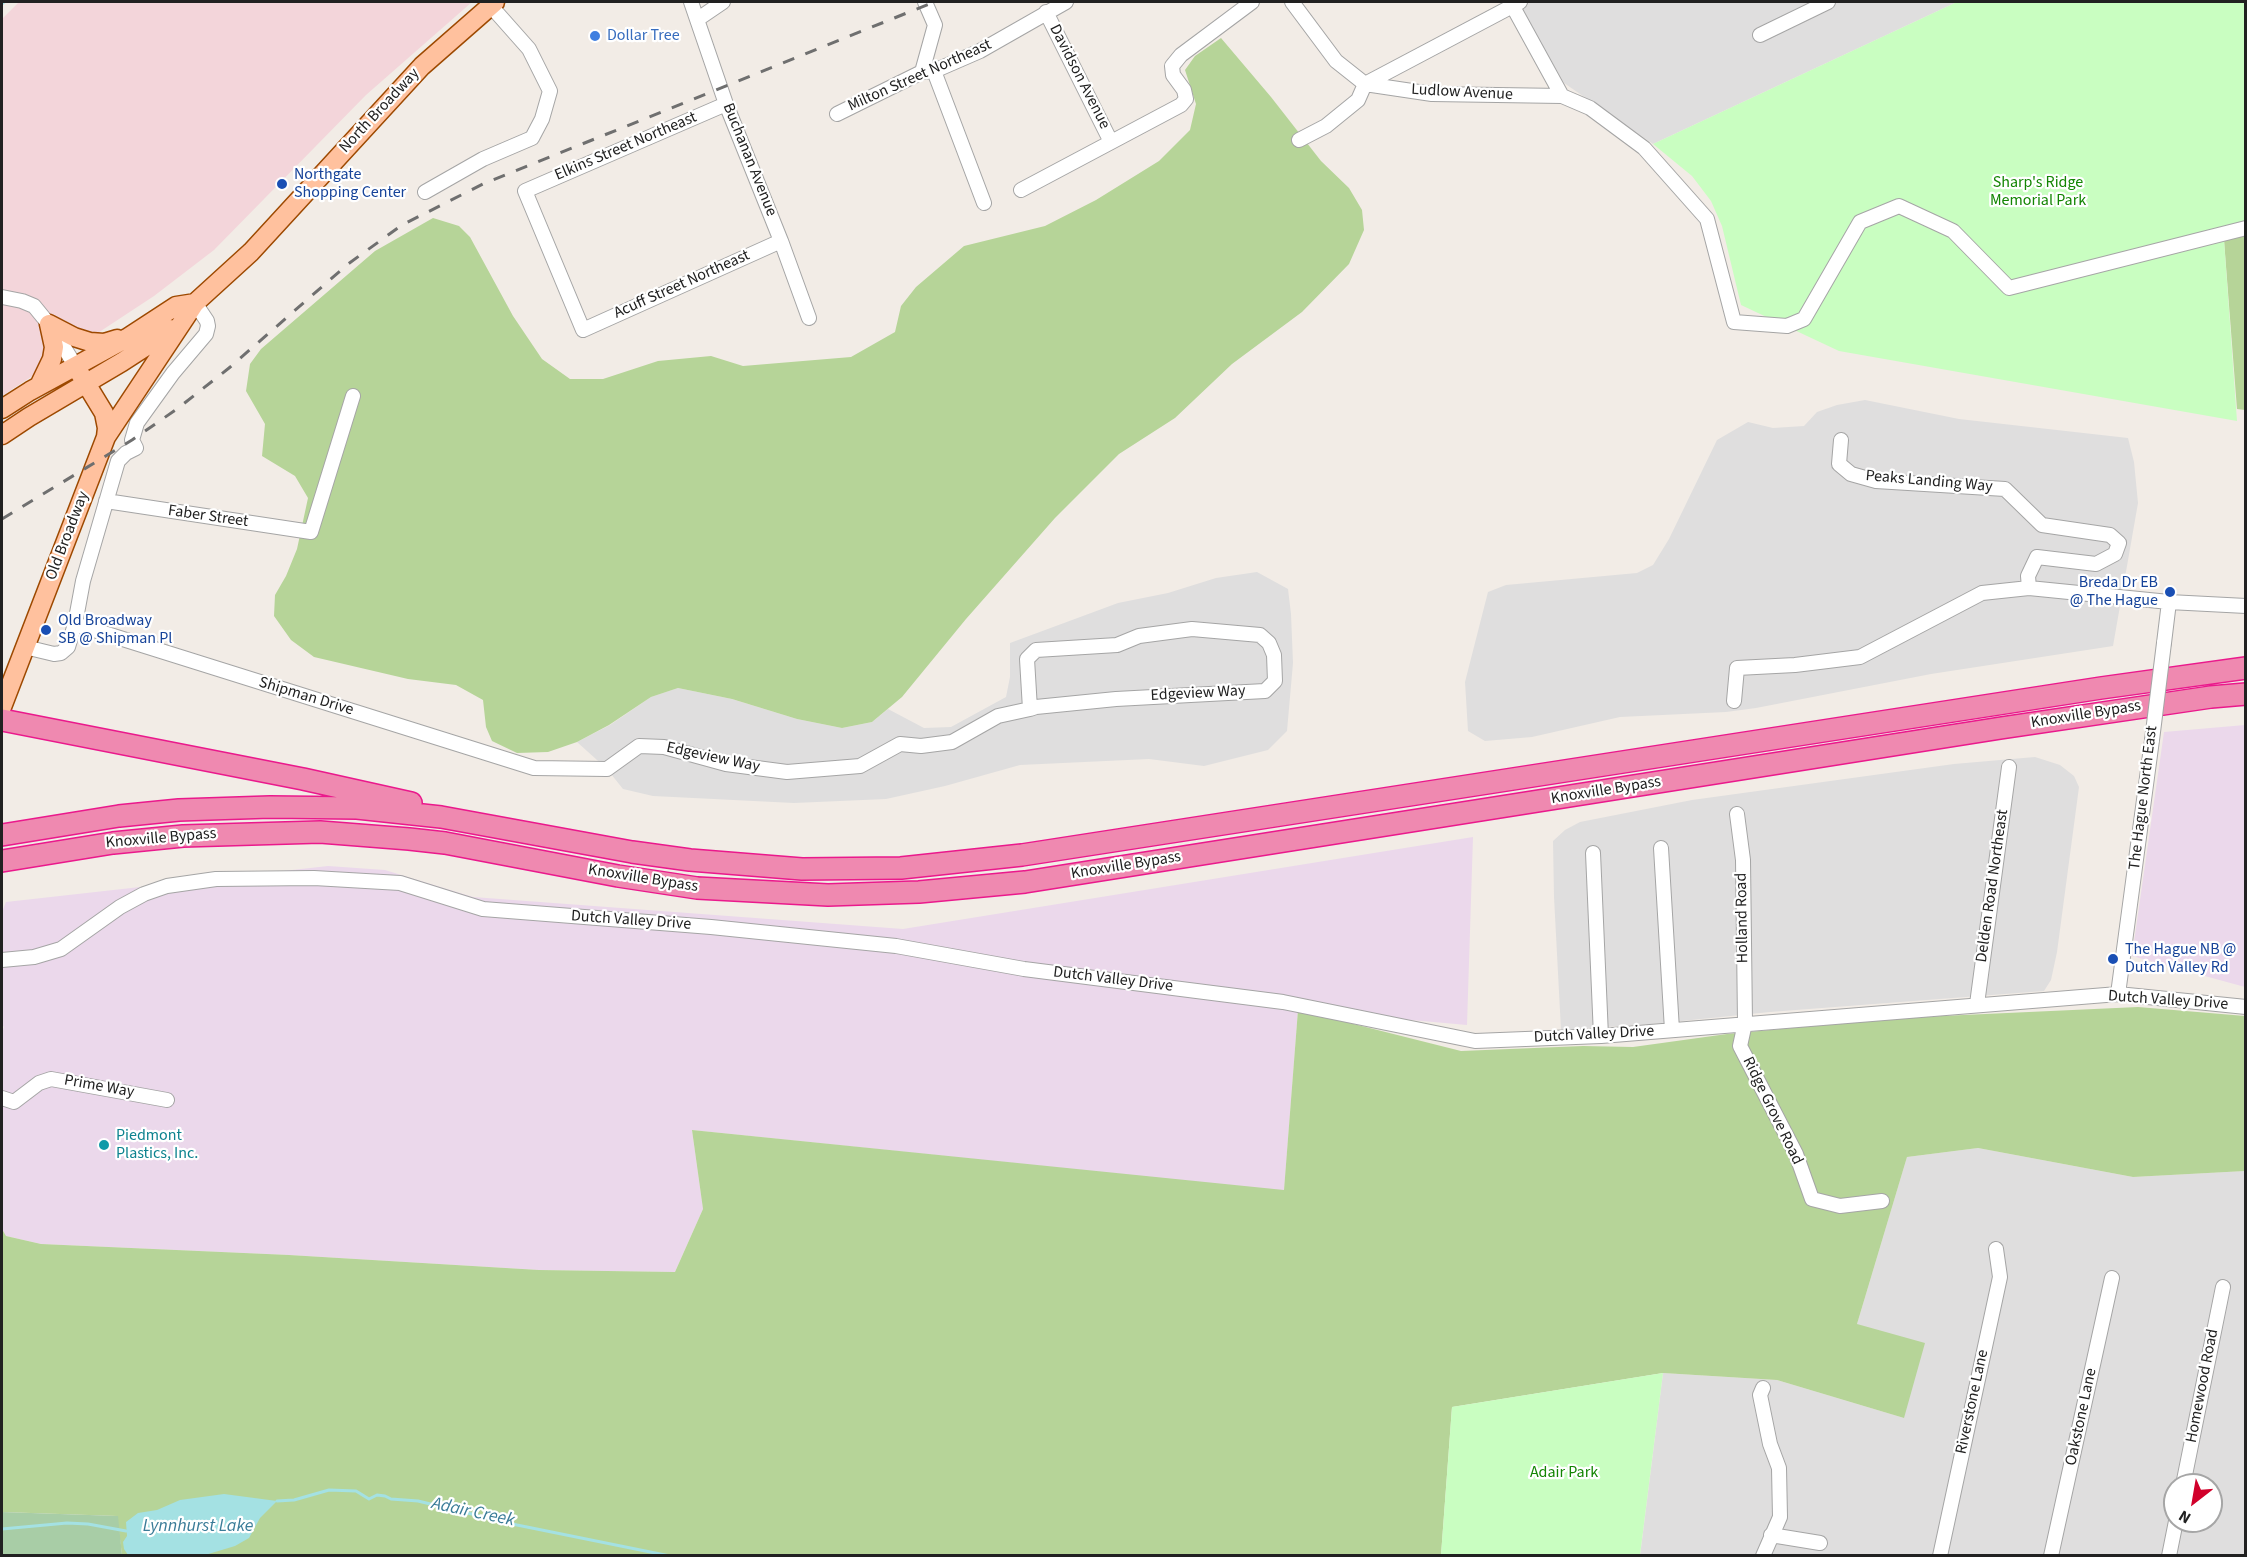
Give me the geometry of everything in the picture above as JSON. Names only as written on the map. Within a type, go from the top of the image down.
[{"type":"highway","name":"Knoxville Bypass","points":[[2,835],[119,816],[221,807],[357,808],[487,824],[632,852],[719,864],[825,870],[924,866],[1022,855],[2101,688],[2246,668]]},
{"type":"highway","name":"Knoxville Bypass","points":[[2,861],[113,843],[183,836],[320,832],[446,843],[627,877],[715,890],[828,896],[945,890],[1025,882],[2056,720],[2246,694]]},
{"type":"highway","points":[[2,720],[380,795],[487,824]]},
{"type":"highway","points":[[2,876],[135,854],[243,846],[311,845],[422,851],[618,886],[709,899],[769,904],[838,906],[900,904],[945,890]]},
{"type":"main road","name":"North Broadway","points":[[2,409],[39,386],[122,362],[183,322],[195,303],[245,257],[422,66],[492,3]]},
{"type":"main road","name":"North Broadway","points":[[2,435],[133,335],[176,306],[195,303]]},
{"type":"main road","name":"Old Broadway","points":[[2,707],[106,437],[146,374],[183,322]]},
{"type":"main road","points":[[49,324],[74,337],[90,342],[104,343],[133,335]]},
{"type":"main road","points":[[39,386],[52,359],[54,347],[49,324]]},
{"type":"main road","points":[[81,375],[104,413],[106,437]]},
{"type":"street","name":"Buchanan Avenue","points":[[691,2],[699,19],[726,104],[809,318]]},
{"type":"street","points":[[699,19],[723,2]]},
{"type":"street","points":[[925,2],[936,25],[928,72],[984,203]]},
{"type":"street","name":"Milton Street Northeast","points":[[837,114],[980,51],[1066,2]]},
{"type":"street","points":[[1021,189],[1181,105],[1186,99],[1184,90],[1173,75],[1172,66],[1181,55],[1252,2]]},
{"type":"street","name":"Ludlow Avenue","points":[[1292,2],[1336,61],[1365,84],[1432,94],[1562,96]]},
{"type":"street","points":[[425,192],[483,159],[532,138],[542,119],[550,91],[529,49],[492,3]]},
{"type":"street","points":[[1299,140],[1326,126],[1358,100],[1365,84],[1516,3],[1562,96],[1590,108],[1644,148],[1707,219],[1734,322],[1787,326],[1804,319],[1860,222],[1899,206],[1953,231],[2009,288],[2246,228]]},
{"type":"street","points":[[1760,35],[1823,4]]},
{"type":"street","name":"Davidson Avenue","points":[[1046,12],[1111,142]]},
{"type":"street","name":"Elkins Street Northeast","points":[[583,330],[525,191],[726,104]]},
{"type":"street","name":"Acuff Street Northeast","points":[[583,330],[781,241]]},
{"type":"street","points":[[2,297],[29,303],[40,312],[81,375]]},
{"type":"street","points":[[25,647],[54,654],[61,653],[68,647],[118,461],[126,453],[136,448],[132,440],[136,423],[173,373],[206,334],[207,321],[195,303]]},
{"type":"street","name":"Faber Street","points":[[106,501],[311,532],[353,396]]},
{"type":"street","name":"Peaks Landing Way","points":[[1841,440],[1839,464],[1851,474],[1876,481],[2005,489],[2042,525],[2110,535],[2119,543],[2115,554],[2096,564],[2037,557],[2028,576],[2029,588]]},
{"type":"street","points":[[1734,701],[1737,668],[1795,665],[1860,657],[1982,593],[2029,588],[2169,602],[2246,606]]},
{"type":"street","name":"The Hague North East","points":[[2118,994],[2169,602]]},
{"type":"street","name":"Shipman Drive","points":[[75,624],[534,768],[607,769]]},
{"type":"street","name":"Edgeview Way","points":[[607,769],[639,746],[664,747],[726,764],[788,772],[860,766],[900,744],[921,746],[952,742],[998,716],[1030,709],[1116,699],[1265,691],[1275,681],[1274,655],[1269,643],[1260,635],[1192,629],[1139,636],[1117,645],[1036,650],[1027,659],[1030,709]]},
{"type":"street","name":"Delden Road Northeast","points":[[1977,1005],[2009,767]]},
{"type":"street","name":"Holland Road","points":[[1737,814],[1743,860],[1745,1023]]},
{"type":"street","points":[[1661,848],[1672,1030]]},
{"type":"street","points":[[1593,853],[1601,1036]]},
{"type":"street","name":"Dutch Valley Drive","points":[[2,960],[34,957],[61,949],[120,907],[144,894],[166,886],[216,879],[314,878],[400,884],[483,909],[711,927],[897,946],[1024,969],[1283,1002],[1475,1041],[1601,1036],[2118,994],[2246,1007]]},
{"type":"street","name":"Ridge Grove Road","points":[[1745,1023],[1740,1046],[1796,1155],[1812,1199],[1840,1206],[1882,1201]]},
{"type":"street","name":"Prime Way","points":[[2,1098],[14,1102],[39,1083],[51,1079],[167,1100]]},
{"type":"street","name":"Riverstone Lane","points":[[1940,1556],[2000,1277],[1996,1249]]},
{"type":"street","name":"Oakstone Lane","points":[[2051,1556],[2112,1278]]},
{"type":"street","name":"Homewood Road","points":[[2185,1473],[2223,1287]]},
{"type":"street","points":[[1763,1388],[1760,1395],[1770,1444],[1779,1468],[1780,1517],[1763,1556]]},
{"type":"street","points":[[2169,1556],[2174,1533]]},
{"type":"street","points":[[1771,1535],[1820,1543]]},
{"type":"shaded area","points":[[19,2],[472,2],[366,95],[214,250],[154,296],[2,396],[2,19]]},
{"type":"shaded area","points":[[1510,2],[1957,2],[1653,144],[1564,83],[1525,15]]},
{"type":"shaded area","points":[[1865,400],[1959,419],[2128,438],[2134,462],[2138,503],[2113,646],[1931,674],[1726,712],[1620,717],[1532,737],[1485,741],[1468,731],[1465,682],[1488,592],[1506,585],[1637,573],[1653,565],[1669,539],[1717,440],[1748,422],[1773,428],[1804,426],[1817,412],[1837,405]]},
{"type":"shaded area","points":[[1257,572],[1288,589],[1293,663],[1287,731],[1268,750],[1204,766],[1149,759],[1020,765],[945,786],[886,799],[794,803],[653,796],[623,789],[607,769],[577,742],[610,725],[651,697],[678,688],[732,699],[797,719],[842,728],[872,722],[888,709],[924,728],[951,727],[1006,697],[1010,677],[1010,643],[1118,603],[1168,593],[1216,578]]},
{"type":"shaded area","points":[[2246,725],[2245,987],[2132,956],[2164,732]]},
{"type":"shaded area","points":[[2035,757],[2060,765],[2074,776],[2079,787],[2057,952],[2051,980],[2044,991],[1561,1030],[1553,841],[1565,830],[1580,822],[1692,800],[1954,764]]},
{"type":"shaded area","points":[[1473,837],[1467,1025],[1298,1010],[1284,1191],[692,1130],[703,1209],[675,1272],[539,1270],[289,1255],[41,1244],[6,1236],[2,1229],[2,1031],[4,1027],[2,1025],[2,912],[6,902],[328,866],[385,870],[473,897],[903,929]]},
{"type":"shaded area","points":[[1978,1148],[2133,1177],[2245,1171],[2245,1555],[1640,1556],[1663,1373],[1777,1380],[1904,1418],[1857,1324],[1907,1157]]},
{"type":"green space","name":"Sharp's Ridge Memorial Park","points":[[1957,2],[2245,2],[2245,233],[2224,240],[2237,421],[1839,351],[1741,305],[1722,226],[1711,201],[1692,176],[1653,144]]},
{"type":"green space","points":[[1221,38],[1321,161],[1349,188],[1362,210],[1364,230],[1349,264],[1302,312],[1232,364],[1175,418],[1119,454],[1055,518],[966,619],[902,697],[872,722],[842,728],[797,719],[732,699],[678,688],[651,697],[609,725],[577,742],[548,752],[517,753],[492,741],[486,727],[483,700],[456,685],[408,679],[314,657],[291,640],[274,616],[275,595],[297,549],[308,498],[295,476],[262,456],[265,424],[246,391],[250,364],[261,349],[375,251],[433,218],[459,226],[470,237],[513,316],[542,359],[570,379],[603,379],[658,361],[711,356],[743,366],[851,357],[895,332],[901,306],[916,287],[964,246],[1045,226],[1096,200],[1159,161],[1190,130],[1196,104],[1185,70],[1195,56]]},
{"type":"green space","points":[[2245,234],[2245,410],[2237,409],[2224,240]]},
{"type":"green space","points":[[2138,1007],[2245,1016],[2245,1171],[2133,1177],[1978,1148],[1907,1157],[1857,1324],[1925,1343],[1904,1418],[1777,1380],[1663,1373],[1452,1407],[1441,1555],[122,1555],[117,1516],[2,1512],[2,1229],[6,1236],[41,1244],[289,1255],[539,1270],[675,1272],[703,1209],[692,1130],[1284,1190],[1298,1010],[1461,1051],[1583,1046],[1633,1047],[1727,1034],[1898,1018]]},
{"type":"green space","name":"Adair Park","points":[[1663,1373],[1640,1555],[1441,1555],[1452,1407]]},
{"type":"green space","points":[[2,1512],[118,1516],[122,1555],[2,1555]]},
{"type":"water","name":"Lynnhurst Lake","points":[[224,1494],[277,1501],[260,1518],[249,1538],[235,1546],[205,1555],[128,1555],[124,1549],[123,1542],[127,1536],[126,1522],[138,1513],[157,1510],[180,1500]]},
{"type":"waterway","name":"Adair Creek","points":[[277,1501],[294,1500],[329,1490],[356,1491],[369,1499],[377,1495],[391,1499],[418,1501],[517,1525],[670,1556]]},
{"type":"waterway","name":"Adair Creek","points":[[2,1529],[67,1523],[88,1524],[126,1531]]},
{"type":"railway","points":[[2,519],[132,440],[177,409],[229,368],[348,264],[402,225],[483,184],[934,2]]},
{"type":"place","name":"Dollar Tree","points":[[595,36]]},
{"type":"place","name":"Northgate Shopping Center","points":[[282,184]]},
{"type":"place","name":"Breda Dr EB @ The Hague","points":[[2170,592]]},
{"type":"place","name":"Old Broadway SB @ Shipman Pl","points":[[46,630]]},
{"type":"place","name":"The Hague NB @ Dutch Valley Rd","points":[[2113,959]]},
{"type":"place","name":"Piedmont Plastics, Inc.","points":[[104,1145]]}]
